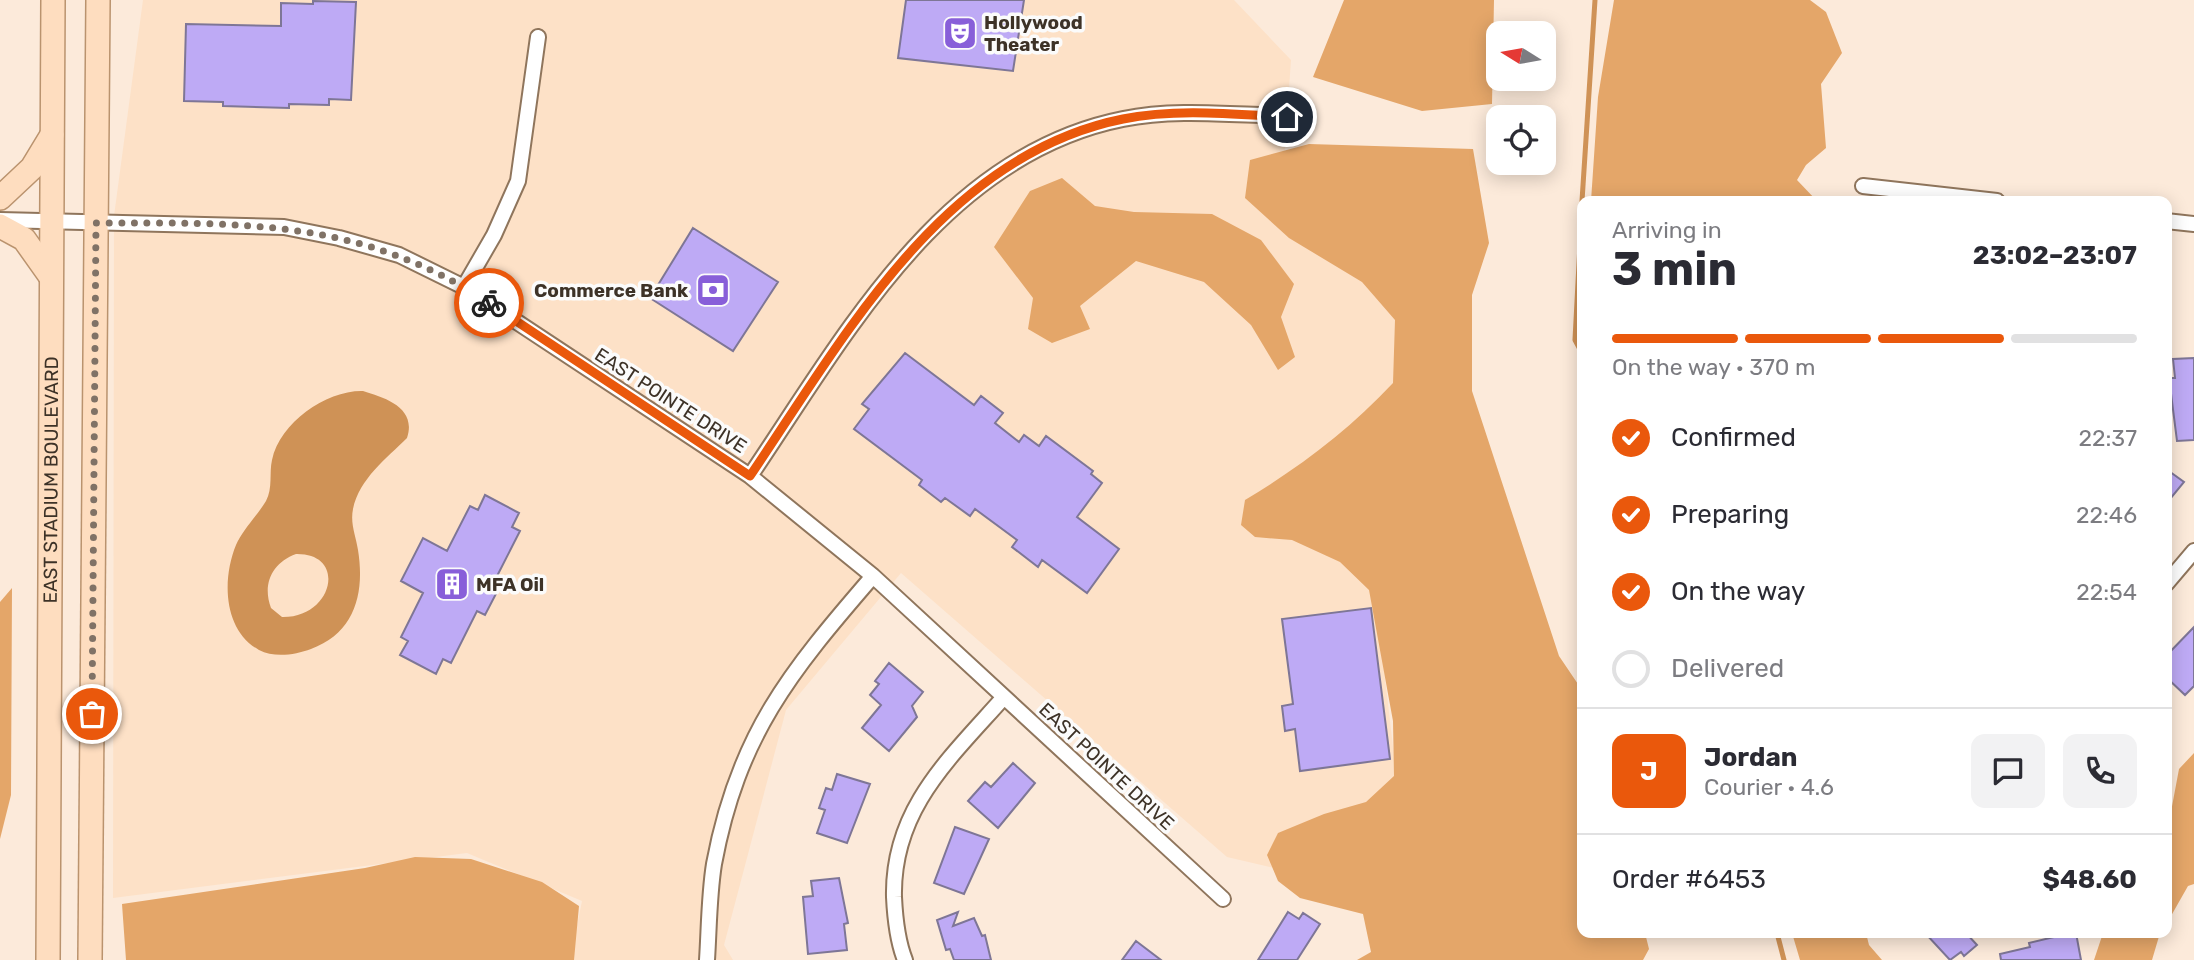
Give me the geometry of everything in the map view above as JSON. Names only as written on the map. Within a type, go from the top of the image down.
[{"type":"main road","name":"EAST STADIUM BOULEVARD","points":[[48,960],[53,0]]},
{"type":"main road","points":[[90,960],[98,0]]},
{"type":"main road","points":[[0,198],[32,168],[52,135]]},
{"type":"main road","points":[[0,226],[24,239],[51,278]]},
{"type":"street","points":[[464,287],[494,235],[518,181],[538,37]]},
{"type":"street","points":[[750,476],[880,288],[930,228],[987,178],[1048,144],[1122,119],[1174,113],[1287,117]]},
{"type":"street","points":[[1863,186],[1952,196]]},
{"type":"street","name":"EAST POINTE DRIVE","points":[[0,220],[284,227],[339,238],[399,255],[464,287],[750,476],[873,576],[1223,899]]},
{"type":"street","points":[[2172,222],[2194,224]]},
{"type":"street","points":[[2172,576],[2194,551]]},
{"type":"street","points":[[707,960],[714,865],[736,778],[747,749],[802,658],[873,576]]},
{"type":"street","points":[[905,960],[895,920],[894,873],[905,824],[929,783],[1004,697]]},
{"type":"shaded area","points":[[143,0],[1234,0],[1291,60],[1280,219],[1349,260],[1402,317],[1373,576],[1411,900],[1227,857],[901,573],[786,710],[724,945],[733,960],[570,960],[582,901],[467,853],[113,898],[114,216]]},
{"type":"shaded area","points":[[1344,0],[1494,0],[1494,21],[1486,21],[1486,91],[1492,91],[1492,104],[1422,111],[1313,77]]},
{"type":"shaded area","points":[[1614,0],[1810,0],[1826,12],[1842,53],[1821,84],[1826,148],[1806,165],[1797,180],[1812,196],[1591,196],[1598,97]]},
{"type":"shaded area","points":[[1309,144],[1473,149],[1489,243],[1472,295],[1472,391],[1559,656],[1577,683],[1577,938],[1646,938],[1649,949],[1643,960],[1357,960],[1371,952],[1363,914],[1300,898],[1278,881],[1267,855],[1278,833],[1324,814],[1366,802],[1394,776],[1393,721],[1369,590],[1340,562],[1292,540],[1255,537],[1241,525],[1245,500],[1323,447],[1393,383],[1395,320],[1362,282],[1289,238],[1245,198],[1250,160]]},
{"type":"shaded area","points":[[1062,178],[1095,206],[1134,212],[1212,214],[1261,240],[1294,284],[1281,317],[1295,357],[1278,370],[1251,325],[1204,282],[1136,261],[1080,306],[1090,329],[1052,343],[1028,329],[1033,298],[994,247],[1030,191]]},
{"type":"shaded area","points":[[363,391],[390,401],[404,412],[409,428],[407,438],[367,479],[356,498],[352,520],[360,581],[354,610],[338,633],[311,649],[278,655],[259,650],[238,630],[232,617],[228,588],[231,558],[239,539],[268,496],[272,460],[285,433],[295,421],[320,402],[349,392]],"holes":[[[296,554],[312,556],[323,564],[328,574],[328,586],[323,597],[299,615],[282,617],[271,608],[268,591],[271,575],[281,563]]]},
{"type":"shaded area","points":[[12,588],[11,795],[0,839],[0,602]]},
{"type":"shaded area","points":[[2194,753],[2194,884],[2188,886],[2172,914],[2172,806],[2179,769]]},
{"type":"shaded area","points":[[415,857],[471,859],[542,882],[579,906],[574,960],[126,960],[122,904],[365,868]]},
{"type":"shaded area","points":[[1793,938],[1867,938],[1869,945],[1882,960],[1800,960]]},
{"type":"shaded area","points":[[2101,938],[2159,938],[2152,960],[2094,960]]},
{"type":"building","name":"Hollywood Theater","points":[[906,0],[1024,0],[1013,71],[898,58]]},
{"type":"building","points":[[313,1],[356,2],[351,100],[329,99],[329,105],[289,104],[289,108],[223,106],[223,102],[184,101],[186,24],[281,26],[281,3],[313,4]]},
{"type":"building","name":"Commerce Bank","points":[[693,228],[778,282],[733,351],[650,298]]},
{"type":"building","points":[[905,353],[974,405],[981,396],[1003,413],[995,423],[1019,442],[1024,435],[1039,446],[1046,436],[1093,471],[1091,474],[1102,483],[1077,517],[1119,549],[1087,593],[1042,560],[1038,567],[1012,547],[1017,540],[975,509],[970,516],[945,498],[941,502],[919,485],[922,480],[854,429],[869,409],[862,404]]},
{"type":"building","points":[[2194,358],[2194,440],[2177,441],[2172,402],[2172,378],[2175,378],[2173,359]]},
{"type":"building","points":[[2172,473],[2184,482],[2172,497]]},
{"type":"building","name":"MFA Oil","points":[[485,495],[519,513],[512,527],[520,531],[494,582],[500,586],[485,615],[477,611],[451,663],[443,659],[436,674],[400,655],[408,641],[401,637],[423,593],[401,581],[423,538],[447,551],[470,506],[478,510]]},
{"type":"building","points":[[1371,608],[1390,759],[1300,771],[1295,729],[1285,731],[1282,706],[1293,704],[1282,619]]},
{"type":"building","points":[[2194,627],[2194,686],[2185,695],[2172,683],[2172,650]]},
{"type":"building","points":[[889,663],[923,692],[912,706],[917,717],[889,751],[862,728],[881,705],[870,695],[879,684],[875,681]]},
{"type":"building","points":[[1013,763],[1035,783],[998,828],[968,801],[985,782],[991,787]]},
{"type":"building","points":[[837,774],[870,784],[847,843],[817,833],[825,810],[819,808],[826,788],[832,790]]},
{"type":"building","points":[[955,827],[989,839],[964,894],[934,883]]},
{"type":"building","points":[[839,878],[848,923],[844,924],[847,950],[808,954],[803,897],[813,896],[811,881]]},
{"type":"building","points":[[958,912],[953,926],[974,918],[982,936],[985,935],[991,960],[954,960],[950,949],[946,950],[937,920]]},
{"type":"building","points":[[1288,912],[1299,919],[1303,913],[1320,924],[1297,960],[1258,960]]},
{"type":"building","points":[[1930,938],[1971,938],[1977,945],[1964,956],[1961,952],[1950,960]]},
{"type":"building","points":[[2050,938],[2077,938],[2081,960],[2001,960],[2000,954],[2030,947],[2029,943]]},
{"type":"building","points":[[1136,941],[1161,960],[1122,960]]},
{"type":"waterway","points":[[1582,196],[1595,0]]},
{"type":"waterway","points":[[1577,302],[1577,344]]},
{"type":"waterway","points":[[1778,938],[1784,960]]},
{"type":"way so far","points":[[92,714],[96,223],[232,223],[284,227],[339,238],[399,255],[464,287],[489,303]]},
{"type":"place","name":"Hollywood Theater","points":[[960,33]]},
{"type":"place","name":"Commerce Bank","points":[[713,290]]},
{"type":"place","name":"MFA Oil","points":[[452,584]]},
{"type":"route","points":[[489,303],[750,476],[880,288],[930,228],[987,178],[1048,144],[1122,119],[1174,113],[1287,117]]}]
